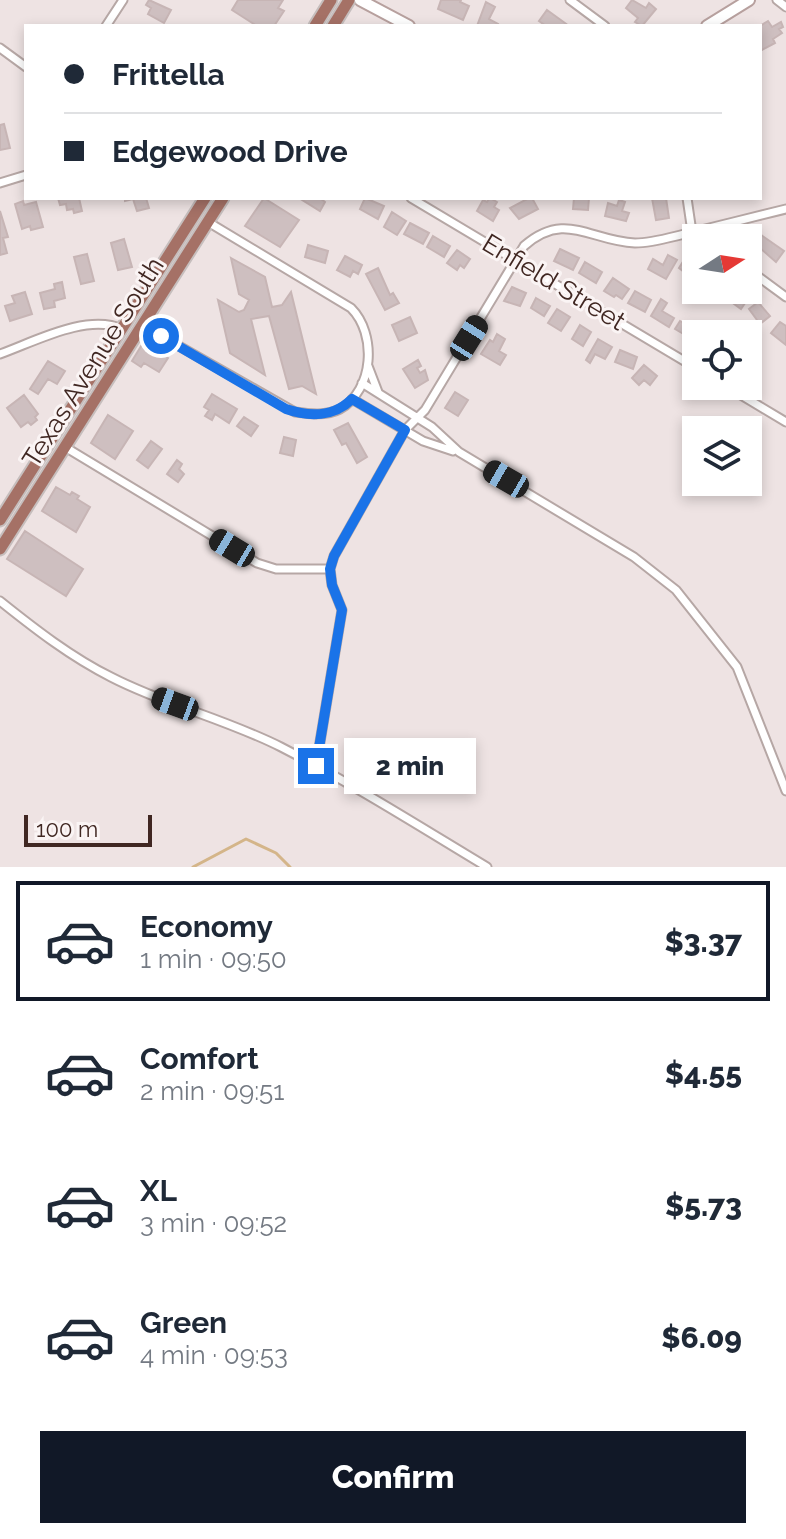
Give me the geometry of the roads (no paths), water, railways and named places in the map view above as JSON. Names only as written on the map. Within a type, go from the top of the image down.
[{"type":"main road","points":[[316,24],[331,0]]},
{"type":"main road","points":[[334,24],[349,0]]},
{"type":"main road","name":"Texas Avenue South","points":[[0,520],[204,200]]},
{"type":"main road","name":"Texas Avenue South","points":[[0,549],[222,200]]},
{"type":"main road","points":[[142,325],[139,315],[179,253],[179,239]]},
{"type":"main road","points":[[0,535],[17,509],[21,488]]},
{"type":"street","points":[[107,24],[123,0]]},
{"type":"street","points":[[360,0],[405,24]]},
{"type":"street","points":[[570,0],[602,24]]},
{"type":"street","points":[[710,24],[749,0]]},
{"type":"street","points":[[777,0],[786,7]]},
{"type":"street","points":[[0,48],[24,66]]},
{"type":"street","points":[[0,183],[24,176]]},
{"type":"street","name":"Enfield Street","points":[[414,200],[682,360]]},
{"type":"street","points":[[687,200],[691,224]]},
{"type":"street","points":[[728,224],[786,209]]},
{"type":"street","points":[[208,222],[351,308],[364,327],[367,366],[380,394]]},
{"type":"street","points":[[316,766],[342,610],[332,585],[330,569],[334,556],[405,430],[419,418],[515,259],[535,236],[550,229],[578,228],[636,243],[682,235]]},
{"type":"street","points":[[762,279],[786,297]]},
{"type":"street","points":[[0,354],[91,323],[112,324],[122,329]]},
{"type":"street","points":[[142,325],[295,412],[327,413],[338,410],[359,392],[367,366]]},
{"type":"street","points":[[362,383],[419,418],[459,452],[634,557],[676,590],[737,667],[786,791]]},
{"type":"street","points":[[352,399],[432,445],[459,452]]},
{"type":"street","points":[[749,400],[786,422]]},
{"type":"street","points":[[65,447],[257,563],[276,569],[330,569]]},
{"type":"street","points":[[0,601],[46,636],[109,677],[226,722],[316,766],[487,867]]},
{"type":"waterway","points":[[193,867],[246,839],[276,853],[290,867]]}]
